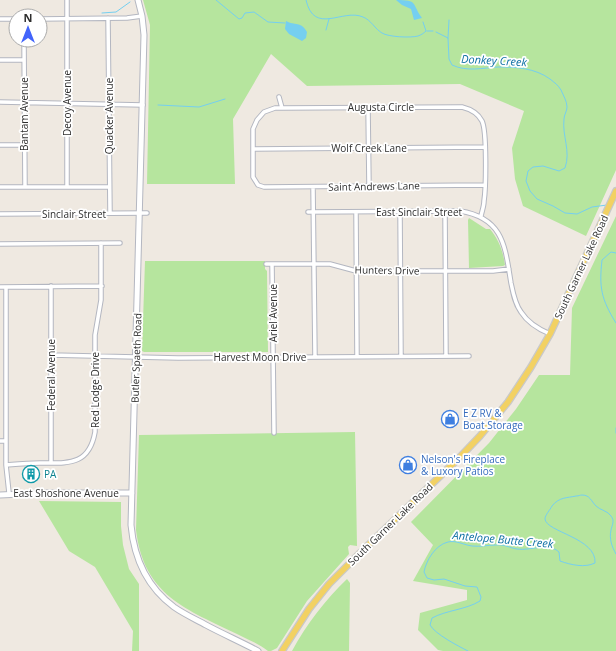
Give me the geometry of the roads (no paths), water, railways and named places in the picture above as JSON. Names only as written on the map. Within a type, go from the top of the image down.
[{"type":"main road","name":"Butler Spaeth Road","points":[[138,0],[142,16],[144,35],[131,525],[134,546],[143,571],[165,600],[184,613],[258,651]]},
{"type":"main road","name":"South Garner Lake Road","points":[[282,651],[309,609],[329,584],[358,554],[447,470],[480,436],[508,402],[532,367],[550,334],[616,191]]},
{"type":"main road","name":"East Shoshone Avenue","points":[[0,495],[132,493]]},
{"type":"street","name":"Decoy Avenue","points":[[67,0],[67,187]]},
{"type":"street","points":[[48,19],[127,18],[142,16]]},
{"type":"street","name":"Quacker Avenue","points":[[108,18],[110,213]]},
{"type":"street","name":"Bantam Avenue","points":[[24,48],[25,187]]},
{"type":"street","points":[[0,60],[24,60]]},
{"type":"street","points":[[279,97],[282,108]]},
{"type":"street","points":[[0,102],[143,105]]},
{"type":"street","name":"Augusta Circle","points":[[264,187],[258,185],[253,177],[253,129],[257,120],[264,112],[275,108],[462,106],[477,114],[482,121],[484,129],[484,202],[481,216]]},
{"type":"street","points":[[368,107],[369,186]]},
{"type":"street","points":[[0,145],[25,145]]},
{"type":"street","name":"Wolf Creek Lane","points":[[253,149],[484,147]]},
{"type":"street","name":"Saint Andrews Lane","points":[[264,187],[484,185]]},
{"type":"street","points":[[0,187],[110,187]]},
{"type":"street","points":[[313,187],[315,357]]},
{"type":"street","points":[[400,211],[401,356]]},
{"type":"street","points":[[445,211],[446,356]]},
{"type":"street","name":"East Sinclair Street","points":[[308,212],[445,211],[471,212],[481,216],[490,222],[498,231],[503,243],[514,298],[520,311],[533,325],[550,334]]},
{"type":"street","points":[[356,212],[357,357]]},
{"type":"street","name":"Sinclair Street","points":[[0,214],[147,213]]},
{"type":"street","points":[[0,244],[120,242]]},
{"type":"street","name":"Red Lodge Drive","points":[[6,464],[68,463],[79,459],[88,451],[93,442],[95,335],[102,286],[101,243]]},
{"type":"street","name":"Hunters Drive","points":[[266,264],[330,264],[356,271],[493,271],[509,269]]},
{"type":"street","name":"Ariel Avenue","points":[[272,264],[274,433]]},
{"type":"street","points":[[6,286],[6,464],[9,494]]},
{"type":"street","name":"Federal Avenue","points":[[51,286],[51,463]]},
{"type":"street","points":[[0,287],[102,286]]},
{"type":"street","points":[[0,345],[5,345]]},
{"type":"street","name":"Harvest Moon Drive","points":[[51,355],[136,357],[469,356]]},
{"type":"street","points":[[0,394],[6,394]]},
{"type":"street","points":[[0,441],[6,441]]},
{"type":"water","points":[[396,0],[414,3],[422,18],[414,20],[411,9],[402,5]]},
{"type":"water","points":[[286,21],[302,26],[307,32],[306,38],[302,41],[289,34],[285,29]]},
{"type":"waterway","points":[[216,0],[239,19],[242,18],[245,13],[254,12],[268,22],[285,23]]},
{"type":"waterway","name":"Donkey Creek","points":[[306,0],[310,11],[315,17],[330,19],[355,15],[368,20],[385,34],[394,36],[419,36],[426,31],[423,22]]},
{"type":"waterway","points":[[102,13],[116,12],[130,2]]},
{"type":"waterway","points":[[326,30],[329,19]]},
{"type":"waterway","name":"Donkey Creek","points":[[448,38],[449,20]]},
{"type":"waterway","name":"Donkey Creek","points":[[427,31],[433,31]]},
{"type":"waterway","name":"Donkey Creek","points":[[436,32],[448,38],[449,59],[452,65],[469,69],[512,67],[532,70],[544,75],[558,85],[567,105],[564,118],[567,162],[565,168],[559,171],[543,166],[533,167],[528,171],[526,181],[530,191],[537,199],[565,213],[577,214],[592,207],[607,205]]},
{"type":"waterway","points":[[158,105],[199,107],[225,99]]},
{"type":"waterway","name":"Antelope Butte Creek","points":[[616,253],[611,252],[602,260],[601,278],[604,300],[616,323]]},
{"type":"waterway","name":"Antelope Butte Creek","points":[[616,428],[616,433]]},
{"type":"waterway","name":"Antelope Butte Creek","points":[[468,651],[442,636],[430,625],[432,618],[474,604],[480,601],[481,597],[477,587],[465,586],[444,579],[434,580],[427,578],[424,572],[427,563],[439,546],[448,542],[457,542],[472,546],[502,545],[517,549],[545,547],[555,549],[559,552],[560,561],[569,564],[591,565],[595,563],[593,554],[588,547],[554,528],[548,524],[545,519],[552,506],[557,501],[563,498],[585,495],[589,497],[596,506],[610,514],[613,521],[610,533],[611,540],[616,554]]},
{"type":"place","name":"E Z RV & Boat Storage","points":[[450,419]]},
{"type":"place","name":"Nelson's Fireplace & Luxory Patios","points":[[408,465]]},
{"type":"place","name":"PA","points":[[31,474]]}]
